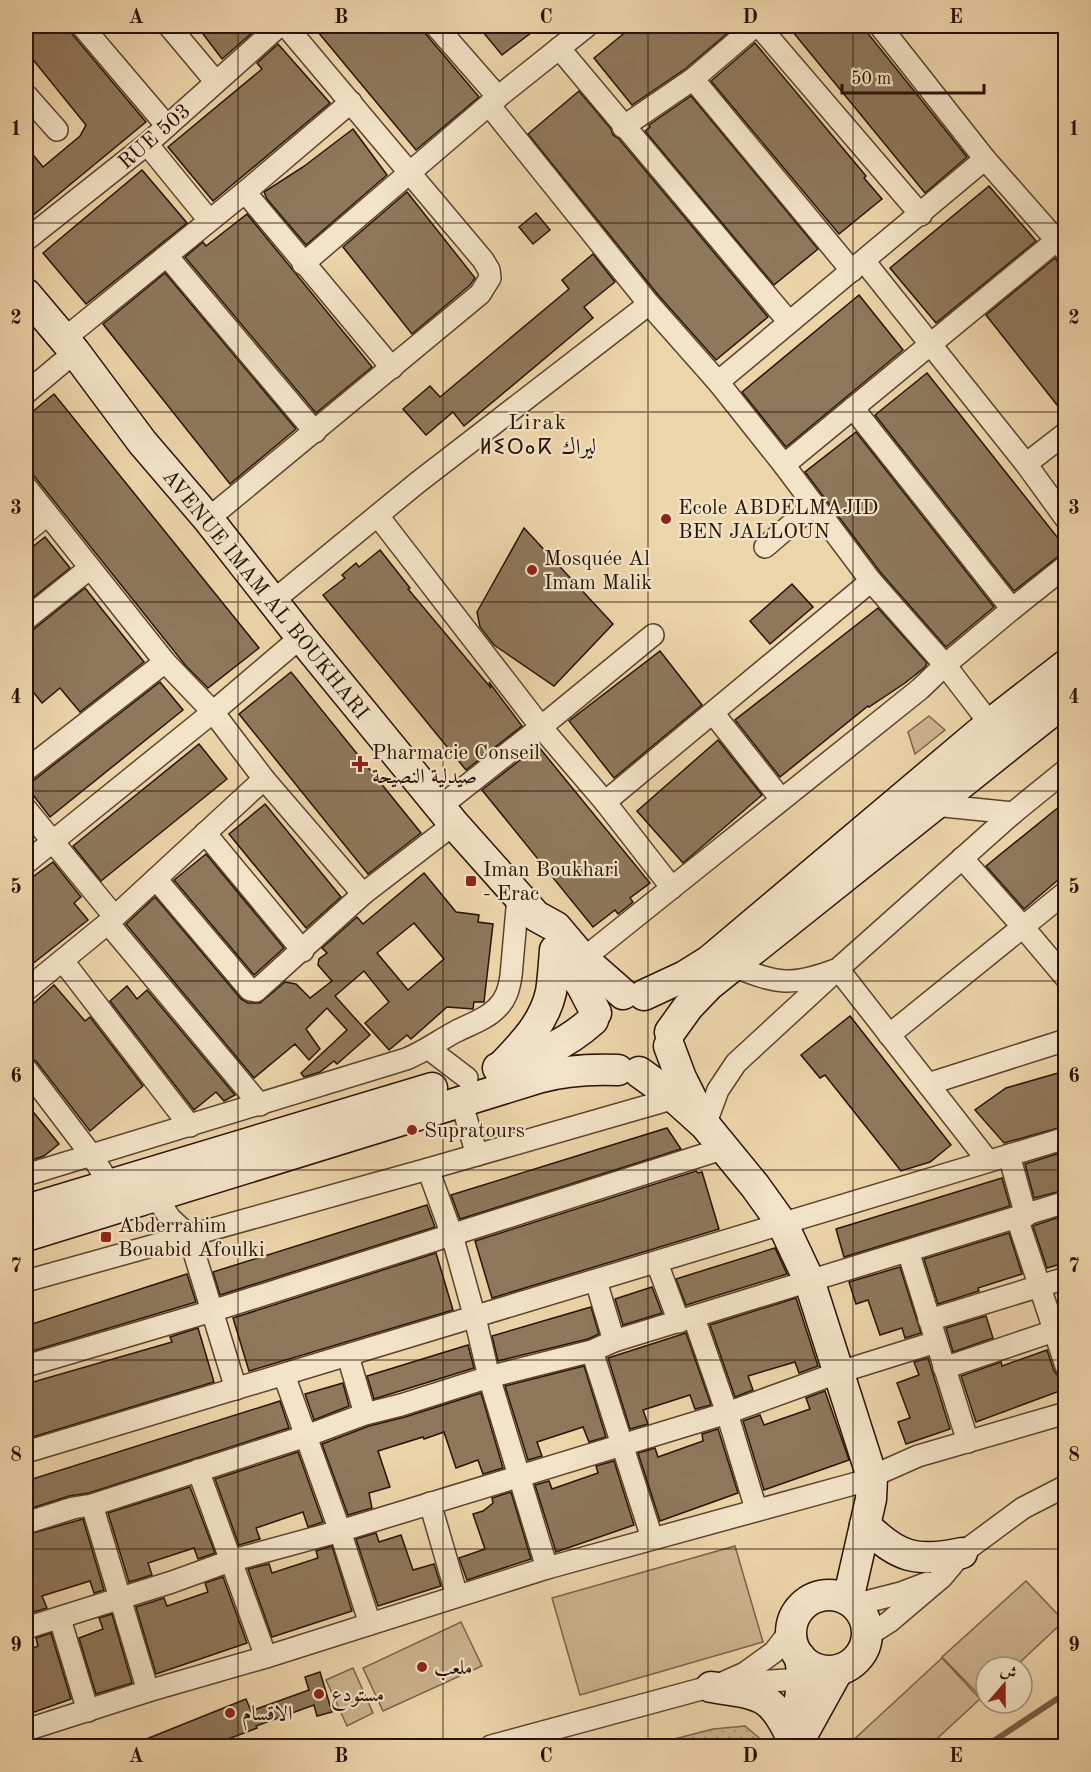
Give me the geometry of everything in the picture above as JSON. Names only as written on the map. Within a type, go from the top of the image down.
[{"type":"main road","name":"AVENUE IMAM AL BOUKHARI","points":[[26,294],[70,346],[142,442],[208,519],[301,637],[448,815],[527,906],[544,936],[576,976],[595,1017]]},
{"type":"main road","points":[[26,1210],[464,1089],[560,1072],[599,1069],[628,1071],[657,1063],[698,996],[934,805],[1065,665]]},
{"type":"main road","points":[[26,1236],[155,1196],[464,1089],[501,1067],[549,1051],[572,1037],[595,1017],[605,1003],[685,976],[709,961],[999,735],[1065,700]]},
{"type":"main road","name":"AVENUE IMAM AL BOUKHARI","points":[[527,906],[556,927],[583,959],[633,995]]},
{"type":"main road","points":[[501,1067],[529,1038],[546,1009],[551,993],[555,950]]},
{"type":"main road","points":[[633,995],[661,1007],[666,1016],[681,1078],[705,1125]]},
{"type":"main road","points":[[595,1017],[592,1041],[601,1059],[628,1071],[675,1098],[705,1125],[783,1225],[809,1280],[872,1477],[871,1499],[864,1528],[841,1600]]},
{"type":"main road","points":[[864,1528],[883,1543],[902,1553],[922,1557],[944,1557],[962,1552]]},
{"type":"main road","points":[[797,1744],[812,1661],[794,1618],[800,1608],[810,1600],[841,1600],[861,1614],[866,1625],[867,1636],[858,1658],[849,1665],[812,1661]]},
{"type":"main road","points":[[716,1685],[766,1699],[779,1713],[797,1744]]},
{"type":"street","points":[[81,26],[167,126]]},
{"type":"street","points":[[169,26],[216,82]]},
{"type":"street","name":"RUE 503","points":[[26,240],[147,144],[279,26]]},
{"type":"street","points":[[208,519],[480,294],[490,278],[489,270],[483,260],[286,26]]},
{"type":"street","points":[[436,26],[650,303],[718,382],[871,581],[945,665],[999,735]]},
{"type":"street","points":[[303,264],[408,173],[587,26]]},
{"type":"street","points":[[623,127],[693,79],[757,26],[921,215]]},
{"type":"street","points":[[784,465],[929,344],[1061,245],[985,159],[880,26]]},
{"type":"street","points":[[559,48],[789,322]]},
{"type":"street","points":[[693,79],[929,344],[1026,464],[1065,519]]},
{"type":"street","points":[[26,95],[57,130]]},
{"type":"street","points":[[26,393],[70,346],[167,256],[351,102]]},
{"type":"street","points":[[147,144],[209,220]]},
{"type":"street","points":[[718,382],[921,215],[985,159]]},
{"type":"street","points":[[244,192],[392,368]]},
{"type":"street","points":[[167,256],[315,432]]},
{"type":"street","points":[[273,601],[650,303]]},
{"type":"street","points":[[853,408],[1012,609]]},
{"type":"street","points":[[1026,464],[1065,433]]},
{"type":"street","points":[[26,487],[165,662],[213,712],[264,779],[363,894]]},
{"type":"street","points":[[765,548],[814,505]]},
{"type":"street","points":[[26,532],[47,514]]},
{"type":"street","points":[[378,516],[541,727],[605,802],[672,888]]},
{"type":"street","points":[[583,959],[920,689],[945,665],[1065,566]]},
{"type":"street","points":[[26,619],[90,568]]},
{"type":"street","points":[[605,802],[871,581]]},
{"type":"street","points":[[156,879],[252,991],[258,991],[541,727],[653,634]]},
{"type":"street","points":[[26,863],[213,712],[301,637]]},
{"type":"street","points":[[26,770],[165,662]]},
{"type":"street","points":[[713,713],[781,799]]},
{"type":"street","points":[[705,1125],[718,1090],[736,1063],[962,858],[1065,770]]},
{"type":"street","points":[[26,990],[111,920],[264,779]]},
{"type":"street","points":[[934,805],[1013,813]]},
{"type":"street","points":[[26,808],[111,920],[260,1105]]},
{"type":"street","points":[[206,832],[303,951]]},
{"type":"street","points":[[962,858],[1065,978]]},
{"type":"street","points":[[889,1035],[1065,892]]},
{"type":"street","points":[[26,1175],[260,1105],[406,1059],[429,1049],[449,1035],[490,1013],[504,1000],[509,989],[527,906]]},
{"type":"street","points":[[63,961],[190,1126]]},
{"type":"street","points":[[733,966],[762,978],[786,982],[815,978],[838,969]]},
{"type":"street","points":[[838,969],[988,1161]]},
{"type":"street","points":[[928,1084],[1065,1040]]},
{"type":"street","points":[[429,1049],[464,1089],[477,1155]]},
{"type":"street","points":[[26,1069],[92,1156],[110,1185]]},
{"type":"street","points":[[26,1281],[675,1098]]},
{"type":"street","points":[[26,1452],[1065,1138]]},
{"type":"street","points":[[26,1366],[212,1311],[725,1148]]},
{"type":"street","points":[[1009,1155],[1039,1286],[1065,1366]]},
{"type":"street","points":[[428,1169],[452,1236],[489,1377],[547,1568]]},
{"type":"street","points":[[155,1196],[170,1218],[189,1236],[236,1389]]},
{"type":"street","points":[[26,1523],[73,1508],[92,1505],[306,1436],[365,1414],[489,1377],[592,1351],[614,1341],[1065,1202]]},
{"type":"street","points":[[908,1251],[968,1442]]},
{"type":"street","points":[[657,1263],[686,1320],[727,1413],[756,1509]]},
{"type":"street","points":[[929,1320],[1065,1278]]},
{"type":"street","points":[[596,1281],[614,1341]]},
{"type":"street","points":[[945,1368],[1054,1331]]},
{"type":"street","points":[[26,1628],[230,1561],[340,1531],[727,1413],[840,1372],[936,1342]]},
{"type":"street","points":[[592,1351],[652,1538]]},
{"type":"street","points":[[348,1356],[365,1414]]},
{"type":"street","points":[[284,1375],[340,1531],[370,1624]]},
{"type":"street","points":[[26,1730],[148,1691],[266,1658],[547,1568],[872,1477],[918,1456],[1065,1413]]},
{"type":"street","points":[[198,1470],[266,1658]]},
{"type":"street","points":[[867,1636],[889,1622],[942,1577],[962,1552],[1023,1509],[1065,1486]]},
{"type":"street","points":[[430,1503],[458,1596]]},
{"type":"street","points":[[92,1505],[148,1691]]},
{"type":"street","points":[[841,1600],[901,1593],[942,1577]]},
{"type":"street","points":[[60,1618],[88,1711]]},
{"type":"street","points":[[491,1746],[550,1739],[716,1685],[745,1673],[774,1652],[812,1661]]},
{"type":"street","points":[[716,1685],[782,1682],[812,1661]]},
{"type":"shaded area","points":[[929,716],[945,730],[915,754],[908,732]]},
{"type":"shaded area","points":[[735,1546],[763,1642],[580,1695],[552,1598]]},
{"type":"shaded area","points":[[1026,1581],[1064,1621],[1028,1655],[974,1655],[974,1690],[942,1657]]},
{"type":"shaded area","name":"ملعب","points":[[461,1622],[482,1666],[383,1711],[363,1668]]},
{"type":"shaded area","points":[[942,1658],[974,1693],[974,1705],[929,1746],[851,1746],[849,1744]]},
{"type":"shaded area","points":[[353,1668],[373,1713],[347,1726],[326,1680]]},
{"type":"shaded area","points":[[745,1726],[763,1741],[763,1746],[656,1746],[659,1743],[713,1729]]},
{"type":"building","points":[[41,26],[70,26],[72,34],[146,122],[26,221],[26,146],[43,167],[80,136],[86,125],[26,51],[26,38]]},
{"type":"building","points":[[197,26],[260,26],[222,59]]},
{"type":"building","points":[[313,26],[419,26],[479,97],[416,150]]},
{"type":"building","points":[[478,26],[540,26],[502,55]]},
{"type":"building","points":[[633,26],[736,26],[685,69],[632,105],[594,58]]},
{"type":"building","points":[[788,26],[862,26],[967,157],[925,193]]},
{"type":"building","points":[[755,43],[866,176],[864,178],[882,199],[839,234],[711,81]]},
{"type":"building","points":[[278,44],[330,103],[213,201],[168,147],[262,69],[257,63]]},
{"type":"building","points":[[579,91],[611,129],[613,135],[619,139],[768,317],[716,360],[659,296],[528,134]]},
{"type":"building","points":[[691,96],[818,249],[774,285],[645,131],[650,127],[649,125]]},
{"type":"building","points":[[353,129],[387,175],[306,245],[267,199],[264,192],[303,167]]},
{"type":"building","points":[[142,170],[187,223],[86,304],[43,253]]},
{"type":"building","points":[[989,186],[1036,241],[936,323],[890,268]]},
{"type":"building","points":[[407,192],[475,278],[470,285],[412,334],[343,247]]},
{"type":"building","points":[[536,213],[550,230],[533,244],[519,227]]},
{"type":"building","points":[[247,214],[372,367],[316,413],[185,257],[203,242],[206,246]]},
{"type":"building","points":[[593,254],[615,282],[584,307],[593,318],[464,426],[453,412],[426,435],[403,409],[430,386],[440,397],[569,289],[562,280]]},
{"type":"building","points":[[1055,258],[1065,272],[1065,415],[986,315]]},
{"type":"building","points":[[165,273],[296,429],[230,484],[103,324]]},
{"type":"building","points":[[859,295],[903,350],[786,447],[742,392]]},
{"type":"building","points":[[927,373],[1065,547],[1065,551],[1014,591],[875,415]]},
{"type":"building","points":[[54,394],[259,648],[208,688],[186,666],[26,466],[26,417]]},
{"type":"building","points":[[856,432],[994,607],[946,647],[881,573],[805,472]]},
{"type":"building","name":"Mosquée Al Imam Malik","points":[[524,528],[613,624],[554,686],[494,645],[480,627],[477,612]]},
{"type":"building","points":[[45,537],[70,568],[26,603],[26,552]]},
{"type":"building","points":[[380,550],[410,588],[408,589],[491,688],[489,682],[522,726],[466,770],[323,595],[345,578],[342,575],[356,563],[359,567]]},
{"type":"building","points":[[792,584],[813,607],[770,644],[750,621]]},
{"type":"building","points":[[85,588],[144,662],[80,712],[60,688],[42,703],[26,683],[26,631],[34,629]]},
{"type":"building","points":[[878,608],[927,663],[925,667],[905,683],[868,706],[780,777],[735,720]]},
{"type":"building","points":[[660,651],[702,705],[614,778],[569,721]]},
{"type":"building","points":[[291,672],[421,833],[368,874],[239,714]]},
{"type":"building","points":[[160,682],[183,710],[50,817],[26,786],[26,782],[34,780]]},
{"type":"building","points":[[718,740],[762,795],[683,863],[637,811]]},
{"type":"building","points":[[199,744],[227,779],[101,881],[73,846]]},
{"type":"building","points":[[538,746],[650,883],[630,898],[633,902],[618,914],[615,910],[593,927],[482,790]]},
{"type":"building","points":[[1065,802],[1065,874],[1024,909],[986,866]]},
{"type":"building","points":[[265,804],[341,897],[306,928],[229,834]]},
{"type":"building","points":[[206,854],[284,948],[254,975],[174,880]]},
{"type":"building","points":[[53,862],[81,897],[74,903],[88,920],[26,969],[26,882]]},
{"type":"building","points":[[424,873],[456,912],[479,915],[478,922],[493,924],[484,1002],[474,1002],[473,1009],[447,1007],[411,1039],[407,1035],[389,1050],[365,1023],[389,1002],[364,971],[335,996],[370,1035],[337,1064],[334,1061],[320,1072],[304,1077],[301,1073],[347,1030],[327,1008],[306,1029],[320,1049],[309,1060],[295,1044],[254,1078],[126,924],[155,897],[241,999],[248,1003],[260,1003],[285,982],[296,984],[310,998],[332,981],[318,965],[319,959],[327,953],[322,948],[357,917],[363,924]],"holes":[[[414,923],[444,959],[408,990],[377,953]]]},
{"type":"building","points":[[54,985],[85,1021],[90,1017],[143,1086],[90,1131],[36,1061],[26,1056],[26,1010]]},
{"type":"building","points":[[127,986],[137,999],[147,990],[235,1095],[224,1101],[216,1092],[194,1110],[110,1001]]},
{"type":"building","points":[[850,1016],[951,1145],[930,1162],[901,1171],[825,1075],[820,1078],[801,1055]]},
{"type":"building","points":[[1065,1071],[1065,1126],[1004,1143],[975,1110],[1006,1088]]},
{"type":"building","points":[[26,1103],[59,1144],[44,1156],[26,1162]]},
{"type":"building","points":[[667,1128],[681,1149],[460,1219],[451,1195]]},
{"type":"building","points":[[1063,1152],[1065,1190],[1034,1198],[1025,1164]]},
{"type":"building","points":[[696,1171],[702,1172],[719,1229],[492,1298],[475,1241]]},
{"type":"building","points":[[1002,1178],[1010,1206],[844,1257],[836,1229]]},
{"type":"building","points":[[427,1205],[435,1227],[220,1295],[213,1272]]},
{"type":"building","points":[[1065,1215],[1065,1263],[1047,1268],[1033,1226]]},
{"type":"building","points":[[1009,1233],[1022,1274],[938,1304],[924,1259]]},
{"type":"building","points":[[775,1248],[787,1274],[686,1305],[676,1279]]},
{"type":"building","points":[[436,1253],[453,1310],[249,1371],[233,1318]]},
{"type":"building","points":[[900,1267],[921,1333],[905,1338],[902,1328],[880,1335],[868,1300],[856,1304],[849,1282]]},
{"type":"building","points":[[187,1274],[196,1302],[26,1353],[26,1326]]},
{"type":"building","points":[[652,1287],[662,1313],[623,1325],[615,1299]]},
{"type":"building","points":[[796,1298],[818,1366],[799,1373],[795,1362],[748,1376],[753,1390],[735,1397],[710,1325]]},
{"type":"building","points":[[591,1307],[599,1334],[588,1339],[498,1361],[492,1336]]},
{"type":"building","points":[[986,1316],[993,1338],[953,1352],[946,1328]]},
{"type":"building","points":[[198,1328],[214,1382],[26,1439],[26,1384],[172,1342],[170,1337]]},
{"type":"building","points":[[686,1333],[711,1405],[695,1409],[690,1395],[643,1410],[648,1424],[630,1429],[608,1358]]},
{"type":"building","points":[[468,1345],[474,1368],[374,1399],[367,1376]]},
{"type":"building","points":[[1047,1350],[1054,1371],[1064,1379],[1065,1389],[976,1422],[961,1376],[1001,1362],[1002,1366]]},
{"type":"building","points":[[928,1358],[950,1429],[906,1444],[898,1422],[910,1418],[897,1383],[919,1375],[914,1362]]},
{"type":"building","points":[[584,1366],[606,1437],[589,1442],[583,1427],[537,1442],[542,1456],[528,1460],[505,1386]]},
{"type":"building","points":[[343,1383],[349,1406],[314,1420],[305,1394]]},
{"type":"building","points":[[825,1391],[849,1460],[764,1490],[743,1421],[760,1415],[764,1425],[810,1409],[806,1398]]},
{"type":"building","points":[[481,1393],[503,1468],[483,1474],[478,1460],[456,1468],[444,1432],[424,1439],[423,1437],[378,1451],[390,1487],[369,1493],[372,1508],[348,1515],[322,1444],[369,1426]]},
{"type":"building","points":[[280,1401],[289,1428],[89,1493],[69,1496],[26,1510],[26,1481]]},
{"type":"building","points":[[718,1429],[738,1493],[660,1521],[638,1453],[655,1448],[658,1457],[703,1441],[702,1434]]},
{"type":"building","points":[[298,1452],[323,1522],[308,1527],[303,1512],[256,1528],[260,1539],[239,1545],[215,1479]]},
{"type":"building","points":[[614,1461],[634,1525],[556,1552],[535,1485],[549,1481],[552,1489],[598,1473],[596,1466]]},
{"type":"building","points":[[190,1487],[215,1553],[198,1559],[194,1548],[148,1563],[152,1575],[129,1582],[108,1513]]},
{"type":"building","points":[[511,1492],[531,1559],[467,1580],[459,1558],[485,1549],[473,1514],[483,1511],[493,1503],[492,1498]]},
{"type":"building","points":[[83,1519],[104,1590],[94,1593],[90,1581],[42,1596],[47,1608],[27,1614],[26,1535]]},
{"type":"building","points":[[376,1533],[379,1542],[401,1535],[413,1570],[434,1564],[441,1586],[378,1606],[356,1539]]},
{"type":"building","points":[[332,1546],[352,1611],[272,1637],[248,1569],[269,1564],[272,1573],[318,1558],[316,1551]]},
{"type":"building","points":[[223,1577],[247,1643],[156,1674],[136,1607],[164,1598],[167,1606],[208,1592],[205,1583]]},
{"type":"building","points":[[112,1614],[132,1683],[96,1694],[79,1638],[103,1629],[99,1618]]},
{"type":"building","points":[[51,1633],[71,1699],[26,1715],[26,1651],[38,1646],[36,1638]]},
{"type":"building","name":"الاقسام","points":[[320,1672],[332,1712],[317,1716],[314,1705],[210,1746],[129,1746],[246,1699],[251,1711],[309,1690],[305,1677]]},
{"type":"waterway","points":[[986,1746],[1066,1693]]},
{"type":"place","name":"Ecole ABDELMAJID BEN JALLOUN","points":[[666,519]]},
{"type":"place","name":"Mosquée Al Imam Malik","points":[[532,570]]},
{"type":"place","name":"Pharmacie Conseil صيدلية النصيحة","points":[[360,764]]},
{"type":"place","name":"Iman Boukhari - Erac","points":[[471,881]]},
{"type":"place","name":"Supratours","points":[[412,1130]]},
{"type":"place","name":"Abderrahim Bouabid Afoulki","points":[[106,1237]]},
{"type":"place","name":"ملعب","points":[[422,1667]]},
{"type":"place","name":"مستودع","points":[[319,1694]]},
{"type":"place","name":"الاقسام","points":[[230,1713]]},
{"type":"district","name":"Lirak ⵍⵉⵔⴰⴽ ليراك","points":[[538,434]]}]
